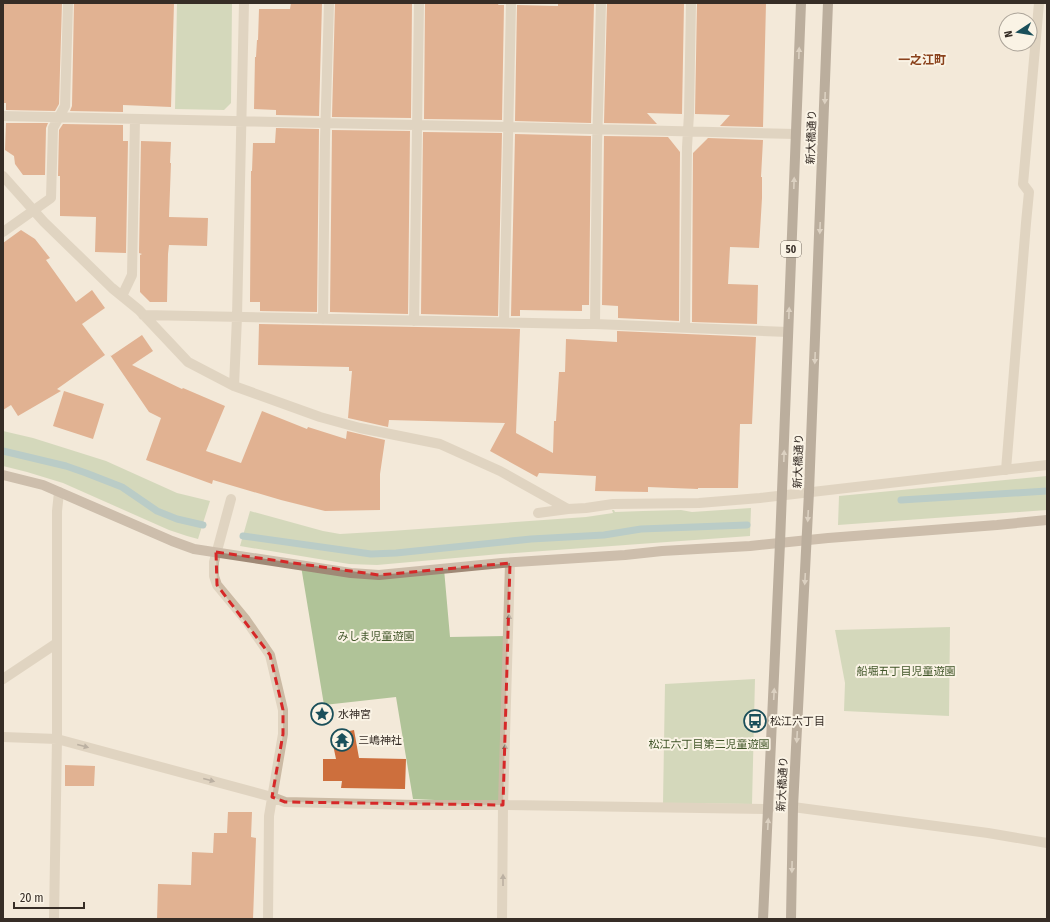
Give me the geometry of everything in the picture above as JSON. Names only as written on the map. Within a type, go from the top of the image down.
[{"type":"main road","name":"新大橋通り","points":[[763,919],[782,495],[801,3]]},
{"type":"main road","name":"新大橋通り","points":[[791,919],[793,807],[807,540],[828,3]]},
{"type":"street","points":[[3,232],[51,198],[53,128],[65,106],[68,3]]},
{"type":"street","points":[[234,386],[244,3]]},
{"type":"street","points":[[323,319],[329,3]]},
{"type":"street","points":[[414,320],[419,3]]},
{"type":"street","points":[[504,322],[511,3]]},
{"type":"street","points":[[595,324],[601,3]]},
{"type":"street","points":[[685,327],[691,3]]},
{"type":"street","points":[[1006,470],[1029,192],[1023,184],[1039,3]]},
{"type":"street","points":[[3,116],[796,134]]},
{"type":"street","points":[[122,296],[132,276],[135,119]]},
{"type":"street","points":[[3,176],[44,222],[143,315],[188,362],[234,386],[320,417],[360,428],[440,444],[500,471],[568,509]]},
{"type":"street","points":[[143,315],[595,324],[788,332]]},
{"type":"street","points":[[538,513],[613,504],[699,503],[1047,465]]},
{"type":"street","points":[[3,476],[43,485],[172,542],[194,549],[352,573],[379,575],[662,551],[750,546],[1047,520]]},
{"type":"street","points":[[54,919],[57,739],[57,511],[59,492]]},
{"type":"street","points":[[231,499],[216,552],[214,576],[217,584],[246,620],[270,655],[283,710],[283,734],[269,816],[268,919]]},
{"type":"street","points":[[502,919],[503,805],[510,563]]},
{"type":"street","points":[[3,679],[57,643]]},
{"type":"street","points":[[3,737],[57,739],[272,797],[285,802],[768,809]]},
{"type":"street","points":[[793,807],[988,833],[1047,843]]},
{"type":"highlighted area","points":[[216,552],[379,575],[510,563],[503,805],[285,802],[272,797],[283,734],[283,710],[270,655],[217,585]]},
{"type":"green space","points":[[177,3],[232,3],[231,103],[224,110],[175,109]]},
{"type":"green space","points":[[3,431],[33,438],[106,461],[177,493],[210,501],[198,539],[169,530],[63,483],[3,466]]},
{"type":"green space","points":[[1047,476],[1047,510],[838,525],[839,496]]},
{"type":"green space","points":[[751,508],[750,536],[500,554],[377,565],[349,564],[240,546],[250,511],[323,531],[340,534],[586,517],[613,513],[612,510],[615,512],[681,510],[692,512]]},
{"type":"green space","name":"みしま児童遊園","points":[[301,566],[397,574],[444,569],[450,637],[506,636],[500,803],[413,799],[396,697],[324,705]]},
{"type":"green space","name":"船堀五丁目児童遊園","points":[[950,627],[949,716],[844,711],[845,683],[835,630]]},
{"type":"green space","name":"松江六丁目第二児童遊園","points":[[755,679],[752,804],[663,803],[665,684]]},
{"type":"building","points":[[3,3],[62,3],[59,104],[55,111],[6,110],[6,103],[3,103]]},
{"type":"building","points":[[74,3],[174,3],[171,107],[123,105],[123,112],[70,111],[72,106]]},
{"type":"building","points":[[291,3],[322,3],[319,116],[276,115],[276,110],[254,109],[255,57],[258,40],[259,9],[290,9]]},
{"type":"building","points":[[335,3],[412,3],[411,118],[332,117]]},
{"type":"building","points":[[425,3],[499,3],[498,5],[504,5],[502,120],[424,119]]},
{"type":"building","points":[[607,3],[684,3],[682,114],[647,113],[657,124],[604,123]]},
{"type":"building","points":[[697,3],[766,3],[763,127],[720,126],[730,115],[695,114]]},
{"type":"building","points":[[558,4],[594,4],[591,123],[515,121],[517,5],[558,6]]},
{"type":"building","points":[[6,123],[48,123],[46,128],[45,175],[23,175],[15,164],[14,156],[5,150]]},
{"type":"building","points":[[63,124],[123,125],[123,141],[128,141],[126,253],[95,252],[96,217],[60,216],[60,176],[58,176],[59,130]]},
{"type":"building","points":[[276,128],[319,129],[317,312],[260,311],[260,302],[250,302],[251,171],[253,143],[275,143]]},
{"type":"building","points":[[332,130],[410,131],[408,314],[330,312]]},
{"type":"building","points":[[423,132],[502,133],[498,316],[421,314]]},
{"type":"building","points":[[515,134],[591,136],[589,305],[582,305],[582,311],[520,310],[520,316],[511,316]]},
{"type":"building","points":[[604,136],[668,137],[680,152],[679,321],[618,318],[618,306],[602,305]]},
{"type":"building","points":[[708,138],[763,140],[759,248],[730,247],[728,284],[758,285],[757,324],[692,322],[693,153]]},
{"type":"building","points":[[141,141],[171,142],[169,217],[208,218],[207,246],[169,245],[167,302],[150,302],[140,292],[140,255],[142,254],[139,253]]},
{"type":"building","points":[[21,230],[35,239],[50,258],[46,260],[76,302],[92,290],[105,308],[82,324],[105,355],[57,389],[61,391],[18,416],[11,405],[3,410],[3,243]]},
{"type":"building","points":[[259,324],[520,329],[516,433],[553,453],[554,421],[556,421],[559,372],[565,372],[566,339],[617,342],[617,331],[756,337],[752,424],[740,424],[738,488],[698,489],[648,487],[648,492],[595,491],[596,476],[539,473],[537,477],[490,451],[505,423],[389,420],[388,427],[348,418],[352,371],[349,371],[349,367],[258,365]]},
{"type":"building","points":[[142,335],[153,351],[132,365],[182,389],[183,388],[225,406],[206,451],[241,463],[262,411],[307,429],[308,427],[346,439],[347,431],[385,440],[380,474],[380,510],[325,511],[213,480],[212,484],[146,460],[161,418],[149,412],[110,355],[111,356]]},
{"type":"building","points":[[64,391],[104,404],[93,439],[53,426]]},
{"type":"building","points":[[354,730],[359,758],[406,759],[405,789],[341,788],[342,781],[323,781],[323,759],[336,759],[331,735]]},
{"type":"building","points":[[65,765],[95,766],[94,786],[65,786]]},
{"type":"building","points":[[228,812],[252,812],[251,837],[256,838],[253,919],[157,919],[158,884],[191,885],[192,852],[213,853],[214,833],[227,833]]},
{"type":"waterway","points":[[3,451],[66,466],[86,473],[122,487],[157,511],[177,519],[203,525]]},
{"type":"waterway","points":[[901,500],[1047,491]]},
{"type":"waterway","points":[[243,536],[371,554],[396,553],[531,539],[604,535],[641,529],[747,525]]},
{"type":"place","name":"水神宮","points":[[322,714]]},
{"type":"place","name":"松江六丁目","points":[[755,721]]},
{"type":"place","name":"三嶋神社","points":[[342,740]]},
{"type":"district","name":"一之江町","points":[[922,60]]}]
